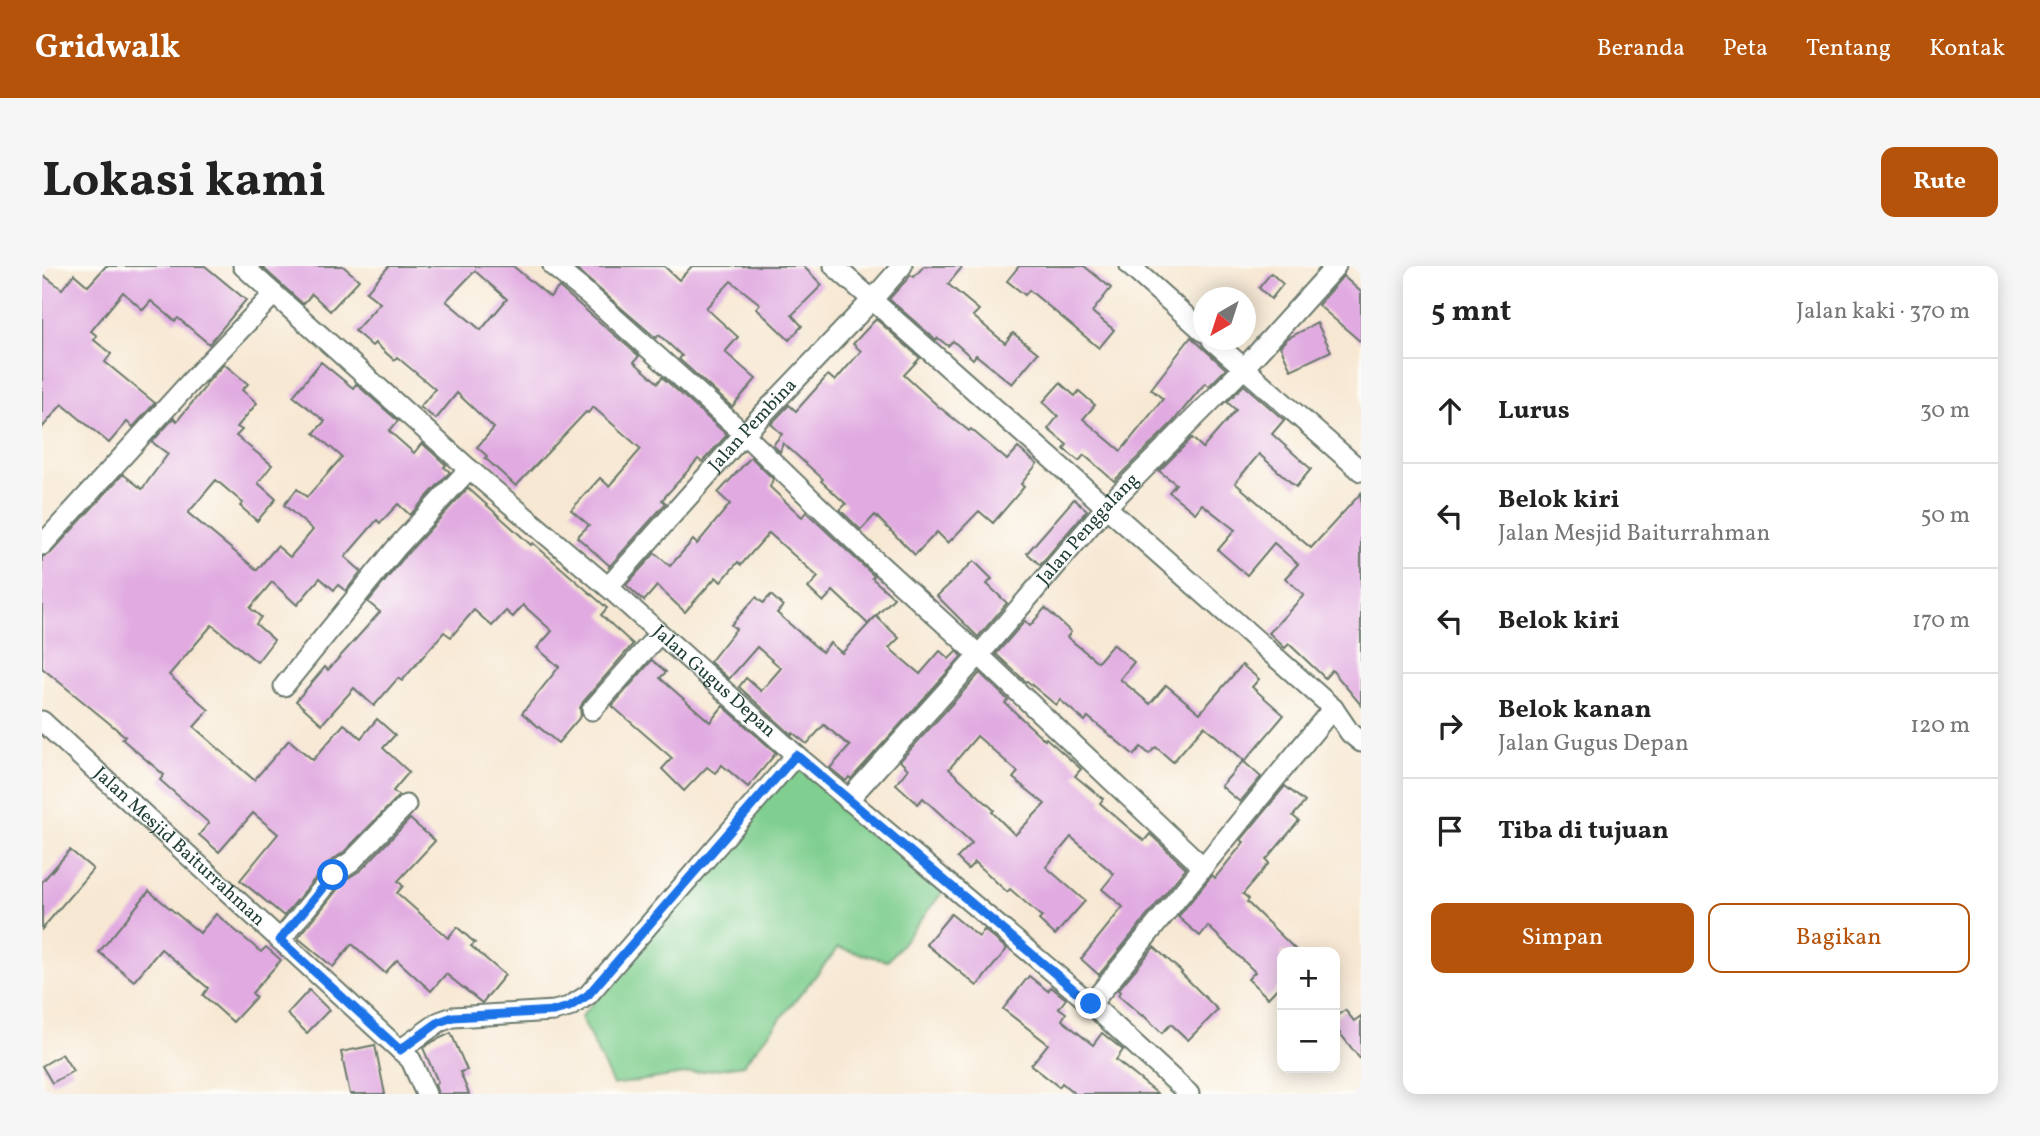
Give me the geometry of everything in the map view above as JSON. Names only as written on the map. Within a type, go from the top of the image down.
[{"type":"street","points":[[553,266],[744,434],[867,553],[1203,867]]},
{"type":"street","points":[[834,266],[1333,708],[1350,733],[1361,742]]},
{"type":"street","name":"Jalan Pembina","points":[[608,587],[744,434],[902,266]]},
{"type":"street","points":[[1130,266],[1193,323]]},
{"type":"street","name":"Jalan Penggalang","points":[[848,800],[979,655],[1107,506],[1244,368],[1336,266]]},
{"type":"street","name":"Jalan Gugus Depan","points":[[256,270],[274,293],[469,469],[608,587],[848,800],[1091,1004],[1189,1094]]},
{"type":"street","points":[[42,545],[274,293]]},
{"type":"street","points":[[1223,350],[1361,471]]},
{"type":"street","points":[[284,686],[397,547],[469,469]]},
{"type":"street","points":[[592,710],[659,634]]},
{"type":"street","points":[[1091,1004],[1333,708]]},
{"type":"street","name":"Jalan Mesjid Baiturrahman","points":[[42,721],[411,1060],[426,1094]]},
{"type":"street","points":[[400,1050],[439,1022],[453,1017],[554,1011],[569,1007],[588,995],[796,755]]},
{"type":"street","points":[[280,940],[337,871],[352,861],[406,805]]},
{"type":"green space","points":[[793,761],[945,889],[888,961],[838,948],[743,1065],[613,1085],[581,1017]]},
{"type":"building","points":[[106,266],[205,266],[246,300],[209,344],[178,318],[175,321],[151,301],[143,310],[123,292],[91,331],[97,336],[94,340],[111,354],[105,362],[155,403],[133,427],[127,422],[109,443],[62,404],[42,428],[42,274],[62,289],[74,274],[88,286]]},
{"type":"building","points":[[261,266],[343,266],[359,280],[330,311],[312,294],[303,304]]},
{"type":"building","points":[[389,266],[513,266],[550,297],[559,287],[639,356],[634,362],[658,383],[662,377],[727,435],[702,462],[698,459],[662,500],[666,503],[610,566],[577,537],[589,525],[571,510],[600,478],[609,486],[641,449],[593,407],[516,486],[485,458],[487,456],[477,447],[494,428],[457,393],[436,419],[420,407],[435,389],[397,357],[394,360],[375,343],[372,346],[355,331],[380,303],[366,292]],"holes":[[[475,271],[507,299],[481,330],[446,301]]]},
{"type":"building","points":[[578,266],[664,266],[679,280],[692,266],[803,266],[822,285],[792,315],[802,326],[789,340],[756,308],[760,304],[731,281],[706,308],[738,337],[725,352],[756,379],[732,407],[679,359],[682,356],[659,335],[656,338],[576,269]]},
{"type":"building","points":[[924,266],[963,266],[948,284],[979,310],[973,316],[1005,343],[1013,333],[1038,353],[1012,384],[976,355],[973,359],[953,341],[948,346],[938,338],[936,340],[889,299],[911,275],[914,277]]},
{"type":"building","points":[[1019,266],[1084,266],[1111,288],[1092,312],[1114,330],[1099,348],[1029,290],[1025,295],[1007,281]]},
{"type":"building","points":[[1271,273],[1283,284],[1271,299],[1259,288]]},
{"type":"building","points":[[1343,276],[1361,292],[1361,342],[1318,305]]},
{"type":"building","points":[[876,319],[920,358],[904,375],[938,406],[969,431],[971,429],[1007,460],[1018,448],[1037,464],[1021,484],[1024,487],[993,523],[979,511],[948,543],[937,532],[915,555],[875,515],[861,530],[840,510],[846,504],[821,481],[823,479],[783,443],[780,452],[773,445],[782,434],[771,424],[789,405],[796,411],[828,375],[835,381],[861,351],[853,344]]},
{"type":"building","points":[[1317,323],[1331,351],[1291,370],[1280,346],[1288,338]]},
{"type":"building","points":[[1191,337],[1193,350],[1205,350],[1226,369],[1209,386],[1205,383],[1173,422],[1114,481],[1084,455],[1079,461],[1064,449],[1067,445],[1048,429],[1058,416],[1043,402],[1060,383],[1075,396],[1079,391],[1095,405],[1083,419],[1121,451],[1163,399],[1151,389]]},
{"type":"building","points":[[321,362],[353,388],[356,384],[398,421],[389,431],[414,453],[422,443],[450,472],[410,515],[398,504],[380,523],[377,520],[345,557],[361,571],[346,591],[338,585],[334,590],[320,578],[297,605],[272,582],[250,608],[261,617],[256,624],[274,640],[257,662],[212,625],[169,675],[209,710],[194,727],[254,780],[289,740],[313,760],[344,724],[361,738],[377,719],[395,735],[383,748],[409,772],[393,791],[399,796],[344,852],[328,863],[284,916],[240,880],[278,834],[253,813],[219,852],[199,835],[209,823],[160,780],[164,775],[122,739],[125,736],[42,668],[42,557],[51,553],[123,474],[142,489],[168,454],[152,442],[174,418],[177,421],[224,364],[248,384],[242,390],[257,403],[237,427],[242,430],[236,436],[272,465],[258,483],[276,499],[257,521],[240,506],[243,503],[216,480],[188,513],[257,570],[277,546],[290,557],[313,530],[284,505],[297,489],[307,497],[342,457],[314,433],[325,421],[293,396]]},
{"type":"building","points":[[1244,385],[1284,420],[1272,434],[1311,469],[1296,487],[1259,454],[1235,483],[1311,548],[1361,493],[1361,705],[1332,670],[1325,678],[1289,644],[1285,648],[1269,633],[1304,595],[1285,578],[1298,564],[1274,543],[1247,575],[1218,550],[1235,530],[1202,504],[1195,513],[1169,492],[1176,484],[1159,471],[1192,438],[1203,448],[1236,410],[1227,402]]},
{"type":"building","points":[[751,457],[773,479],[770,487],[802,517],[806,512],[894,598],[868,624],[833,591],[823,602],[808,588],[818,577],[769,533],[741,565],[738,562],[721,582],[716,577],[685,612],[657,586],[644,601],[626,585],[655,553],[670,566],[693,540],[697,544],[730,504],[718,493]]},
{"type":"building","points":[[468,488],[607,608],[601,615],[633,644],[583,702],[580,708],[581,716],[558,743],[522,713],[559,667],[537,648],[552,631],[523,605],[513,617],[506,611],[492,626],[474,610],[451,637],[444,632],[402,681],[398,678],[374,706],[354,688],[322,724],[296,701],[325,667],[328,670],[380,612],[368,602],[406,555]]},
{"type":"building","points":[[1074,499],[1087,510],[1040,565],[1027,553]]},
{"type":"building","points":[[974,561],[992,579],[987,584],[1007,603],[978,637],[937,596]]},
{"type":"building","points":[[771,595],[783,606],[777,613],[822,652],[830,643],[842,653],[876,616],[899,638],[889,648],[920,674],[940,651],[949,659],[957,651],[962,656],[851,779],[849,777],[846,781],[830,768],[850,746],[824,725],[807,744],[793,733],[792,735],[739,687],[746,678],[761,691],[781,668],[757,647],[729,679],[710,662],[736,629],[731,625],[756,597],[763,603]]},
{"type":"building","points":[[1045,608],[1071,632],[1067,637],[1098,662],[1113,644],[1134,662],[1120,679],[1150,704],[1166,685],[1200,713],[1242,665],[1259,679],[1252,687],[1284,715],[1245,761],[1204,726],[1173,762],[1156,747],[1149,754],[1141,747],[1134,755],[1088,717],[1085,721],[1060,700],[1056,705],[996,654],[1025,621],[1030,626]]},
{"type":"building","points":[[652,660],[666,672],[660,678],[710,722],[723,706],[776,753],[748,787],[722,765],[715,773],[707,767],[684,791],[662,769],[672,758],[612,706]]},
{"type":"building","points":[[980,673],[1008,700],[1005,703],[1081,769],[1075,776],[1103,799],[1100,803],[1144,841],[1150,834],[1186,868],[1099,975],[1081,959],[1123,907],[1102,889],[1114,874],[1071,837],[1046,867],[1085,901],[1055,935],[1039,920],[1042,917],[1010,889],[1007,892],[975,862],[968,869],[957,858],[972,843],[923,798],[918,804],[896,784],[908,769],[900,761]],"holes":[[[977,736],[1018,772],[1013,778],[1045,804],[1015,835],[992,812],[994,810],[949,769]]]},
{"type":"building","points":[[1243,761],[1261,777],[1240,802],[1221,786]]},
{"type":"building","points":[[1285,786],[1305,802],[1293,816],[1299,821],[1266,860],[1269,863],[1243,894],[1249,899],[1247,902],[1293,947],[1277,947],[1277,988],[1268,998],[1248,979],[1255,972],[1208,926],[1200,936],[1178,917],[1212,875],[1215,878],[1244,842],[1241,840]]},
{"type":"building","points":[[410,819],[435,841],[398,881],[403,886],[397,893],[448,938],[457,927],[475,943],[471,946],[505,975],[482,1003],[446,974],[431,991],[397,960],[385,973],[352,944],[333,967],[298,938],[345,880],[361,870]]},
{"type":"building","points":[[70,850],[93,869],[42,929],[42,882]]},
{"type":"building","points":[[149,891],[200,933],[216,914],[261,952],[266,947],[281,960],[252,993],[256,997],[233,1022],[203,995],[208,988],[161,949],[134,981],[99,952]]},
{"type":"building","points":[[951,914],[979,937],[984,930],[1007,949],[977,986],[926,944]]},
{"type":"building","points":[[1154,947],[1218,1010],[1188,1040],[1171,1024],[1162,1033],[1118,995],[1118,990]]},
{"type":"building","points":[[1029,976],[1048,991],[1051,987],[1066,999],[1059,1008],[1066,1013],[1062,1020],[1093,1045],[1102,1033],[1123,1050],[1116,1060],[1158,1094],[1075,1094],[1062,1083],[1059,1087],[1031,1065],[1048,1044],[1003,1009]]},
{"type":"building","points":[[309,990],[329,1010],[307,1033],[287,1014]]},
{"type":"building","points":[[1345,1010],[1354,1021],[1361,1016],[1361,1060],[1340,1033],[1340,1014]]},
{"type":"building","points":[[451,1033],[467,1070],[460,1072],[469,1094],[438,1094],[435,1084],[438,1082],[423,1048]]},
{"type":"building","points":[[375,1045],[385,1094],[350,1094],[341,1052]]},
{"type":"building","points":[[62,1054],[73,1071],[52,1083],[42,1066]]},
{"type":"route","points":[[333,875],[280,940],[400,1050],[439,1022],[453,1017],[554,1011],[579,1002],[598,985],[796,755],[1091,1004]]}]
